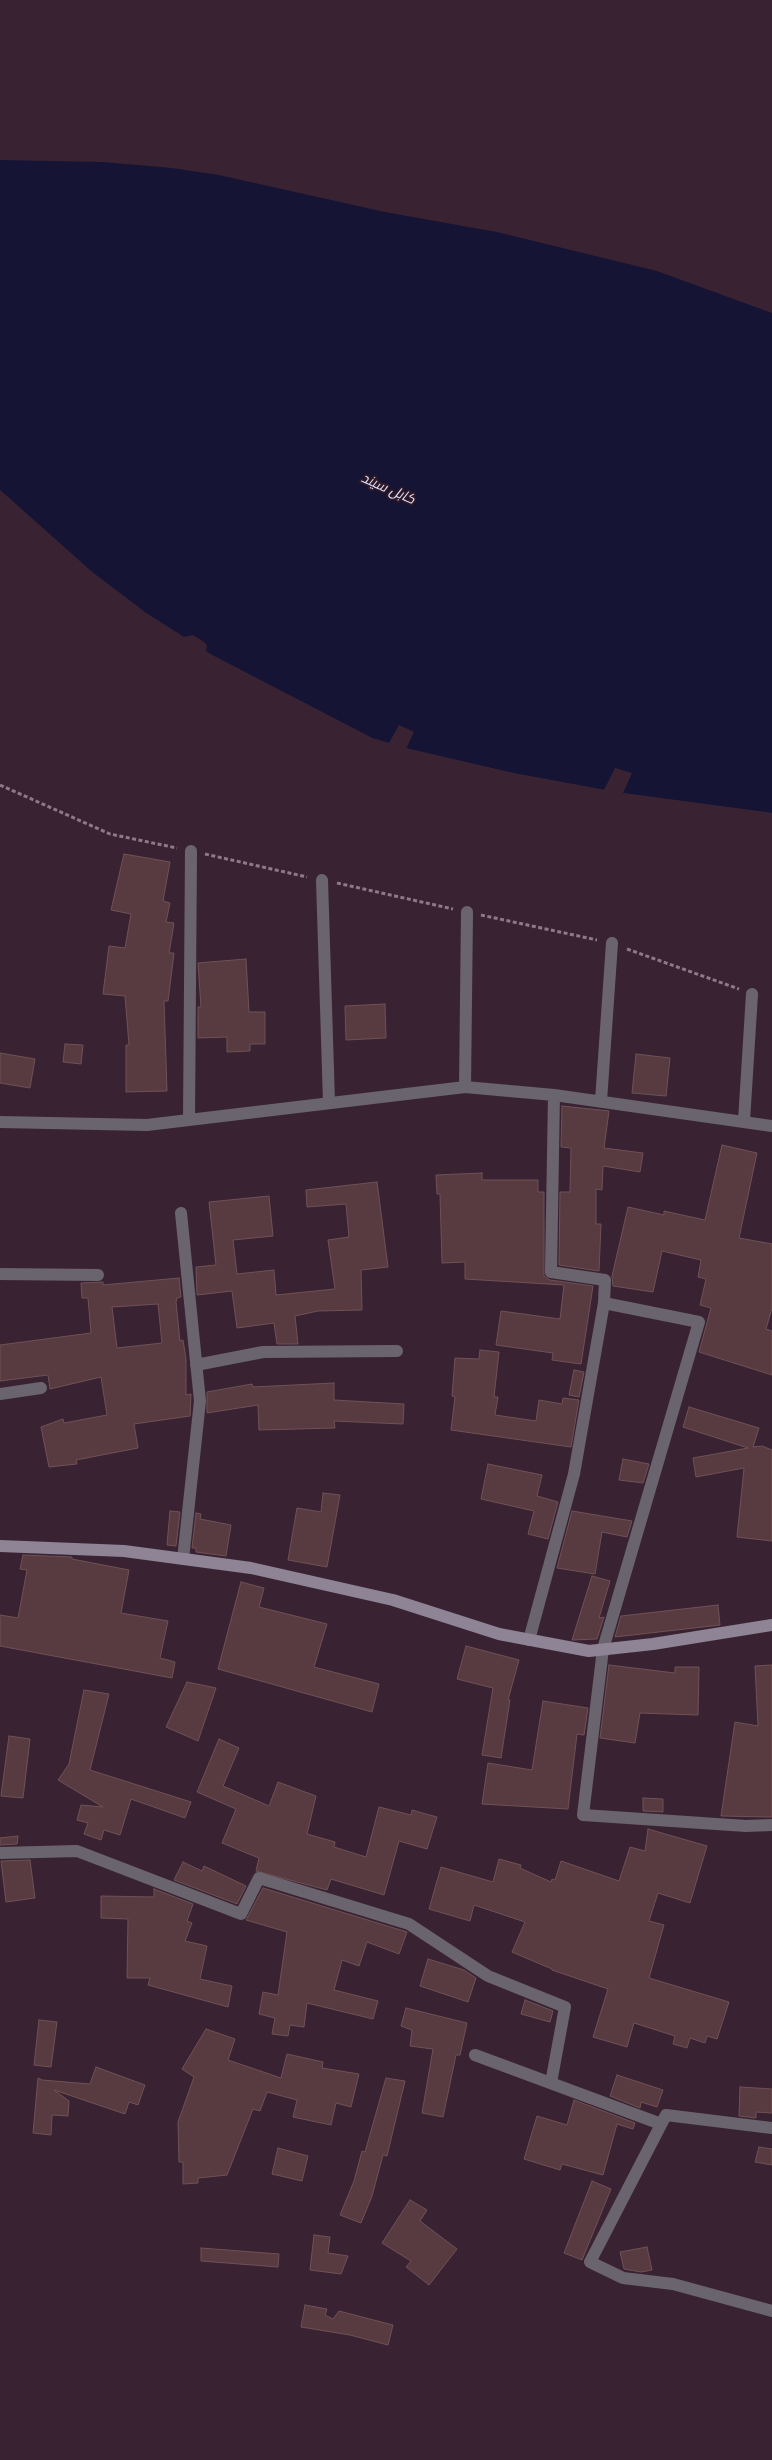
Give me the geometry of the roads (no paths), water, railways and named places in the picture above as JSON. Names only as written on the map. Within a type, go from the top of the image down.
[{"type":"street","points":[[189,1119],[191,851]]},
{"type":"street","points":[[322,880],[329,1102]]},
{"type":"street","points":[[465,1087],[467,912]]},
{"type":"street","points":[[601,1101],[612,943]]},
{"type":"street","points":[[744,1121],[752,994]]},
{"type":"street","points":[[0,1122],[147,1124],[465,1087],[554,1095],[772,1126]]},
{"type":"street","points":[[529,1640],[574,1474],[604,1303],[604,1280],[551,1272],[554,1095]]},
{"type":"street","points":[[181,1213],[200,1401],[183,1559]]},
{"type":"street","points":[[0,1274],[98,1275]]},
{"type":"street","points":[[604,1303],[699,1322],[603,1649],[583,1815],[746,1826],[772,1825]]},
{"type":"street","points":[[196,1365],[263,1352],[397,1351]]},
{"type":"street","points":[[0,1394],[41,1388]]},
{"type":"street","points":[[0,1546],[124,1551],[251,1568],[393,1600],[499,1634],[590,1651],[653,1644],[772,1625]]},
{"type":"street","points":[[0,1853],[78,1851],[241,1914],[260,1878],[409,1924],[488,1976],[565,2007],[551,2083]]},
{"type":"street","points":[[475,2055],[661,2124]]},
{"type":"street","points":[[772,2128],[666,2115],[590,2262],[623,2278],[674,2284],[772,2311]]},
{"type":"water","name":"کابل سيند","points":[[0,160],[103,162],[172,168],[219,175],[385,212],[497,232],[657,271],[772,313],[772,813],[622,793],[513,773],[406,748],[372,738],[212,655],[146,613],[92,572],[0,490]]}]
